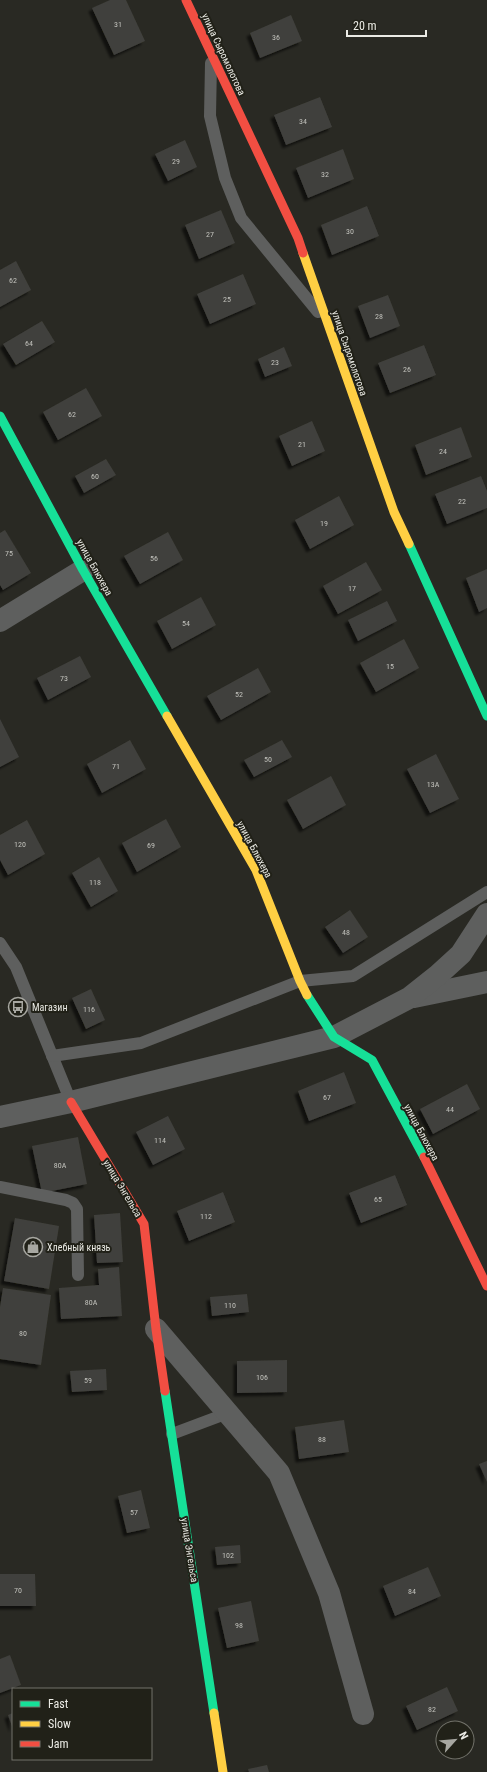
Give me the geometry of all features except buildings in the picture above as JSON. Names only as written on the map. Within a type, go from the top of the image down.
[{"type":"street","name":"улица Сыромолотова","points":[[186,0],[298,238],[394,512],[487,716]]},
{"type":"street","name":"улица Блюхера","points":[[0,416],[83,570],[256,870],[300,981],[308,996],[334,1037],[372,1060],[428,1165],[487,1286]]},
{"type":"street","points":[[0,621],[83,570]]},
{"type":"street","points":[[0,1117],[71,1102],[334,1037],[409,998],[438,975],[461,954],[487,914]]},
{"type":"street","points":[[409,998],[487,982]]},
{"type":"street","name":"улица Энгельса","points":[[71,1102],[144,1224],[156,1329],[223,1772]]},
{"type":"street","points":[[156,1329],[279,1473],[330,1593],[363,1714]]},
{"type":"lane","points":[[212,53],[210,116],[225,178],[241,218],[328,324]]},
{"type":"lane","points":[[52,1056],[141,1043],[300,981],[353,976],[487,892]]},
{"type":"lane","points":[[0,943],[16,967],[71,1102]]},
{"type":"lane","points":[[0,1187],[66,1200],[73,1203],[76,1210],[78,1275]]},
{"type":"lane","points":[[172,1434],[228,1413]]},
{"type":"traffic: fast","points":[[0,416],[83,570],[167,716]]},
{"type":"traffic: fast","points":[[409,544],[487,716]]},
{"type":"traffic: fast","points":[[307,995],[334,1037],[372,1060],[424,1157]]},
{"type":"traffic: fast","points":[[165,1391],[214,1713]]},
{"type":"traffic: slow","points":[[303,253],[394,512],[409,544]]},
{"type":"traffic: slow","points":[[167,716],[256,870],[307,995]]},
{"type":"traffic: slow","points":[[214,1713],[223,1772]]},
{"type":"traffic: jam","points":[[186,0],[298,238],[303,253]]},
{"type":"traffic: jam","points":[[71,1102],[144,1224],[165,1391]]},
{"type":"traffic: jam","points":[[424,1157],[487,1286]]},
{"type":"place","name":"Магазин","points":[[18,1007]]},
{"type":"place","name":"Хлебный князь","points":[[33,1247]]}]
